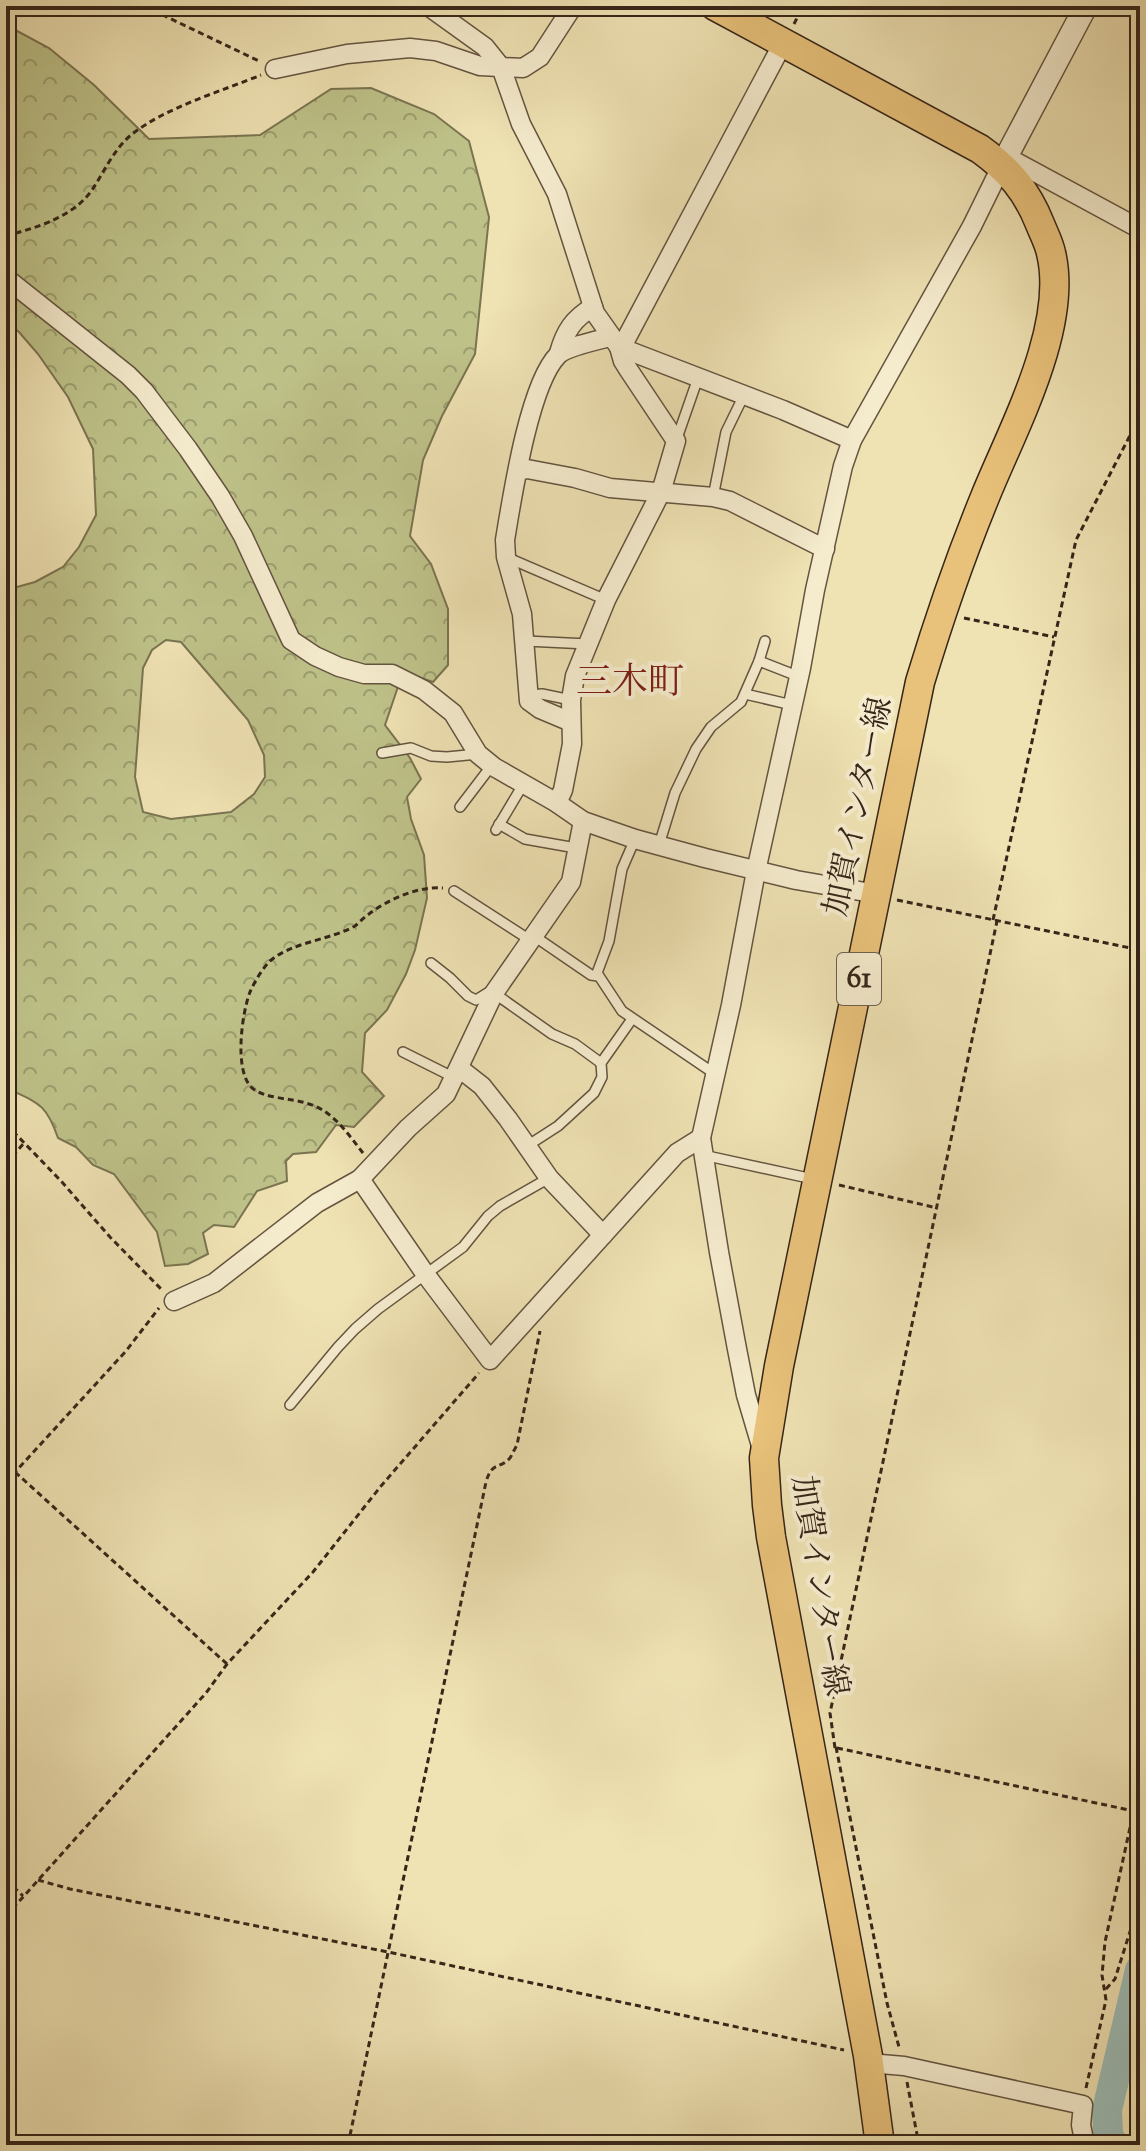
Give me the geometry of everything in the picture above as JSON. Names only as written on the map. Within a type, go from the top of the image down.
[{"type":"main road","name":"加賀インター線","points":[[715,6],[1004,161],[1031,202],[1051,252],[1055,282],[1043,352],[941,613],[920,682],[779,1366],[764,1458],[773,1547],[869,2060],[880,2145]]},
{"type":"street","points":[[428,6],[485,47],[501,67],[521,124],[557,194],[593,307],[623,361],[676,441],[661,492],[606,600],[575,676],[571,700],[572,744],[563,790],[557,803]]},
{"type":"street","points":[[275,69],[347,54],[410,48],[436,51],[480,66],[523,68],[540,57],[573,6]]},
{"type":"street","points":[[764,1458],[743,1380],[702,1147],[756,871],[800,677],[815,590],[843,466],[852,440],[972,226],[1086,6]]},
{"type":"street","points":[[559,353],[626,339],[783,43]]},
{"type":"street","points":[[1004,161],[1140,229]]},
{"type":"street","points":[[6,278],[144,391],[220,496],[243,536],[291,640],[339,667],[364,674],[392,674],[424,690],[453,713],[485,759],[583,821],[635,839],[756,871],[877,894]]},
{"type":"street","points":[[571,722],[529,701],[522,614],[506,557],[505,540],[534,402],[568,329],[578,316],[593,307]]},
{"type":"street","points":[[615,342],[852,440]]},
{"type":"street","points":[[518,471],[539,471],[610,488],[730,501],[825,549]]},
{"type":"street","points":[[174,1301],[214,1283],[317,1203],[366,1172],[446,1094],[494,992],[571,882],[583,821]]},
{"type":"street","points":[[457,1073],[482,1086],[549,1178],[603,1235]]},
{"type":"street","points":[[366,1172],[426,1275],[490,1360],[677,1153],[702,1147]]},
{"type":"street","points":[[869,2060],[1083,2105],[1081,2125],[1085,2145]]},
{"type":"lane","points":[[676,441],[698,378]]},
{"type":"lane","points":[[713,497],[726,432],[744,395]]},
{"type":"lane","points":[[506,557],[606,600]]},
{"type":"lane","points":[[526,641],[588,644]]},
{"type":"lane","points":[[659,845],[675,793],[696,749],[711,727],[741,702],[765,641]]},
{"type":"lane","points":[[759,661],[800,677]]},
{"type":"lane","points":[[529,695],[542,694],[571,700]]},
{"type":"lane","points":[[745,694],[793,705]]},
{"type":"lane","points":[[382,753],[411,748],[431,756],[485,759],[460,807]]},
{"type":"lane","points":[[524,783],[498,827],[525,839],[576,848]]},
{"type":"lane","points":[[635,839],[622,869],[609,941],[598,976],[622,1011],[715,1074]]},
{"type":"lane","points":[[454,891],[591,975],[598,976]]},
{"type":"lane","points":[[431,963],[468,996],[476,1000],[490,990],[494,992],[552,1034],[575,1044],[601,1063]]},
{"type":"lane","points":[[527,1146],[558,1126],[594,1093],[602,1077],[601,1063],[632,1019]]},
{"type":"lane","points":[[403,1052],[457,1073]]},
{"type":"lane","points":[[702,1147],[817,1180]]},
{"type":"lane","points":[[290,1405],[355,1329],[395,1294],[463,1247],[500,1206],[549,1178]]},
{"type":"path","points":[[144,6],[275,69]]},
{"type":"path","points":[[6,236],[59,219],[76,207],[90,193],[131,135],[202,98],[275,69]]},
{"type":"path","points":[[919,2145],[904,2066],[887,2003],[830,1713],[1076,540],[1140,416]]},
{"type":"path","points":[[941,613],[1054,637]]},
{"type":"path","points":[[366,1172],[344,1129],[325,1111],[311,1104],[265,1095],[251,1087],[241,1066],[242,1032],[249,995],[271,960],[288,950],[354,926],[371,912],[420,889],[437,887],[454,891]]},
{"type":"path","points":[[905,901],[1140,950]]},
{"type":"path","points":[[6,1124],[149,1279],[174,1301],[158,1309],[126,1351],[6,1482]]},
{"type":"path","points":[[6,1164],[24,1143]]},
{"type":"path","points":[[817,1180],[937,1208]]},
{"type":"path","points":[[348,2145],[486,1482],[489,1472],[511,1457],[517,1445],[540,1330],[538,1309]]},
{"type":"path","points":[[6,1916],[206,1693],[227,1664],[313,1572],[381,1486],[490,1360]]},
{"type":"path","points":[[15,1472],[227,1664]]},
{"type":"path","points":[[836,1747],[1134,1811]]},
{"type":"path","points":[[1083,2105],[1106,2000],[1102,1975],[1105,1942],[1140,1782]]},
{"type":"path","points":[[6,1880],[23,1896]]},
{"type":"path","points":[[38,1880],[827,2045],[869,2060]]},
{"type":"path","points":[[1105,1990],[1115,1979],[1140,1900]]},
{"type":"path","points":[[1140,2072],[1132,2121],[1140,2143]]},
{"type":"green space","points":[[6,25],[49,48],[94,85],[149,139],[260,135],[331,89],[371,88],[434,114],[469,141],[489,217],[475,354],[423,460],[410,536],[431,564],[448,609],[448,665],[433,682],[403,672],[385,725],[410,758],[421,779],[407,797],[424,855],[427,898],[406,974],[387,1010],[365,1033],[362,1072],[384,1096],[354,1127],[336,1125],[316,1152],[293,1154],[286,1161],[287,1181],[257,1191],[234,1227],[214,1225],[203,1233],[208,1254],[188,1264],[165,1266],[157,1232],[114,1174],[93,1165],[76,1147],[58,1138],[40,1106],[6,1088],[6,590],[35,582],[63,567],[79,547],[96,515],[93,449],[68,397],[38,354],[6,322]],"holes":[[[166,640],[181,642],[248,720],[264,755],[265,777],[254,794],[231,812],[171,819],[143,812],[135,777],[143,668],[152,650]]]},
{"type":"waterway","points":[[1113,2145],[1108,2134],[1107,2110],[1140,1970]]},
{"type":"district","name":"三木町","points":[[630,684]]}]
